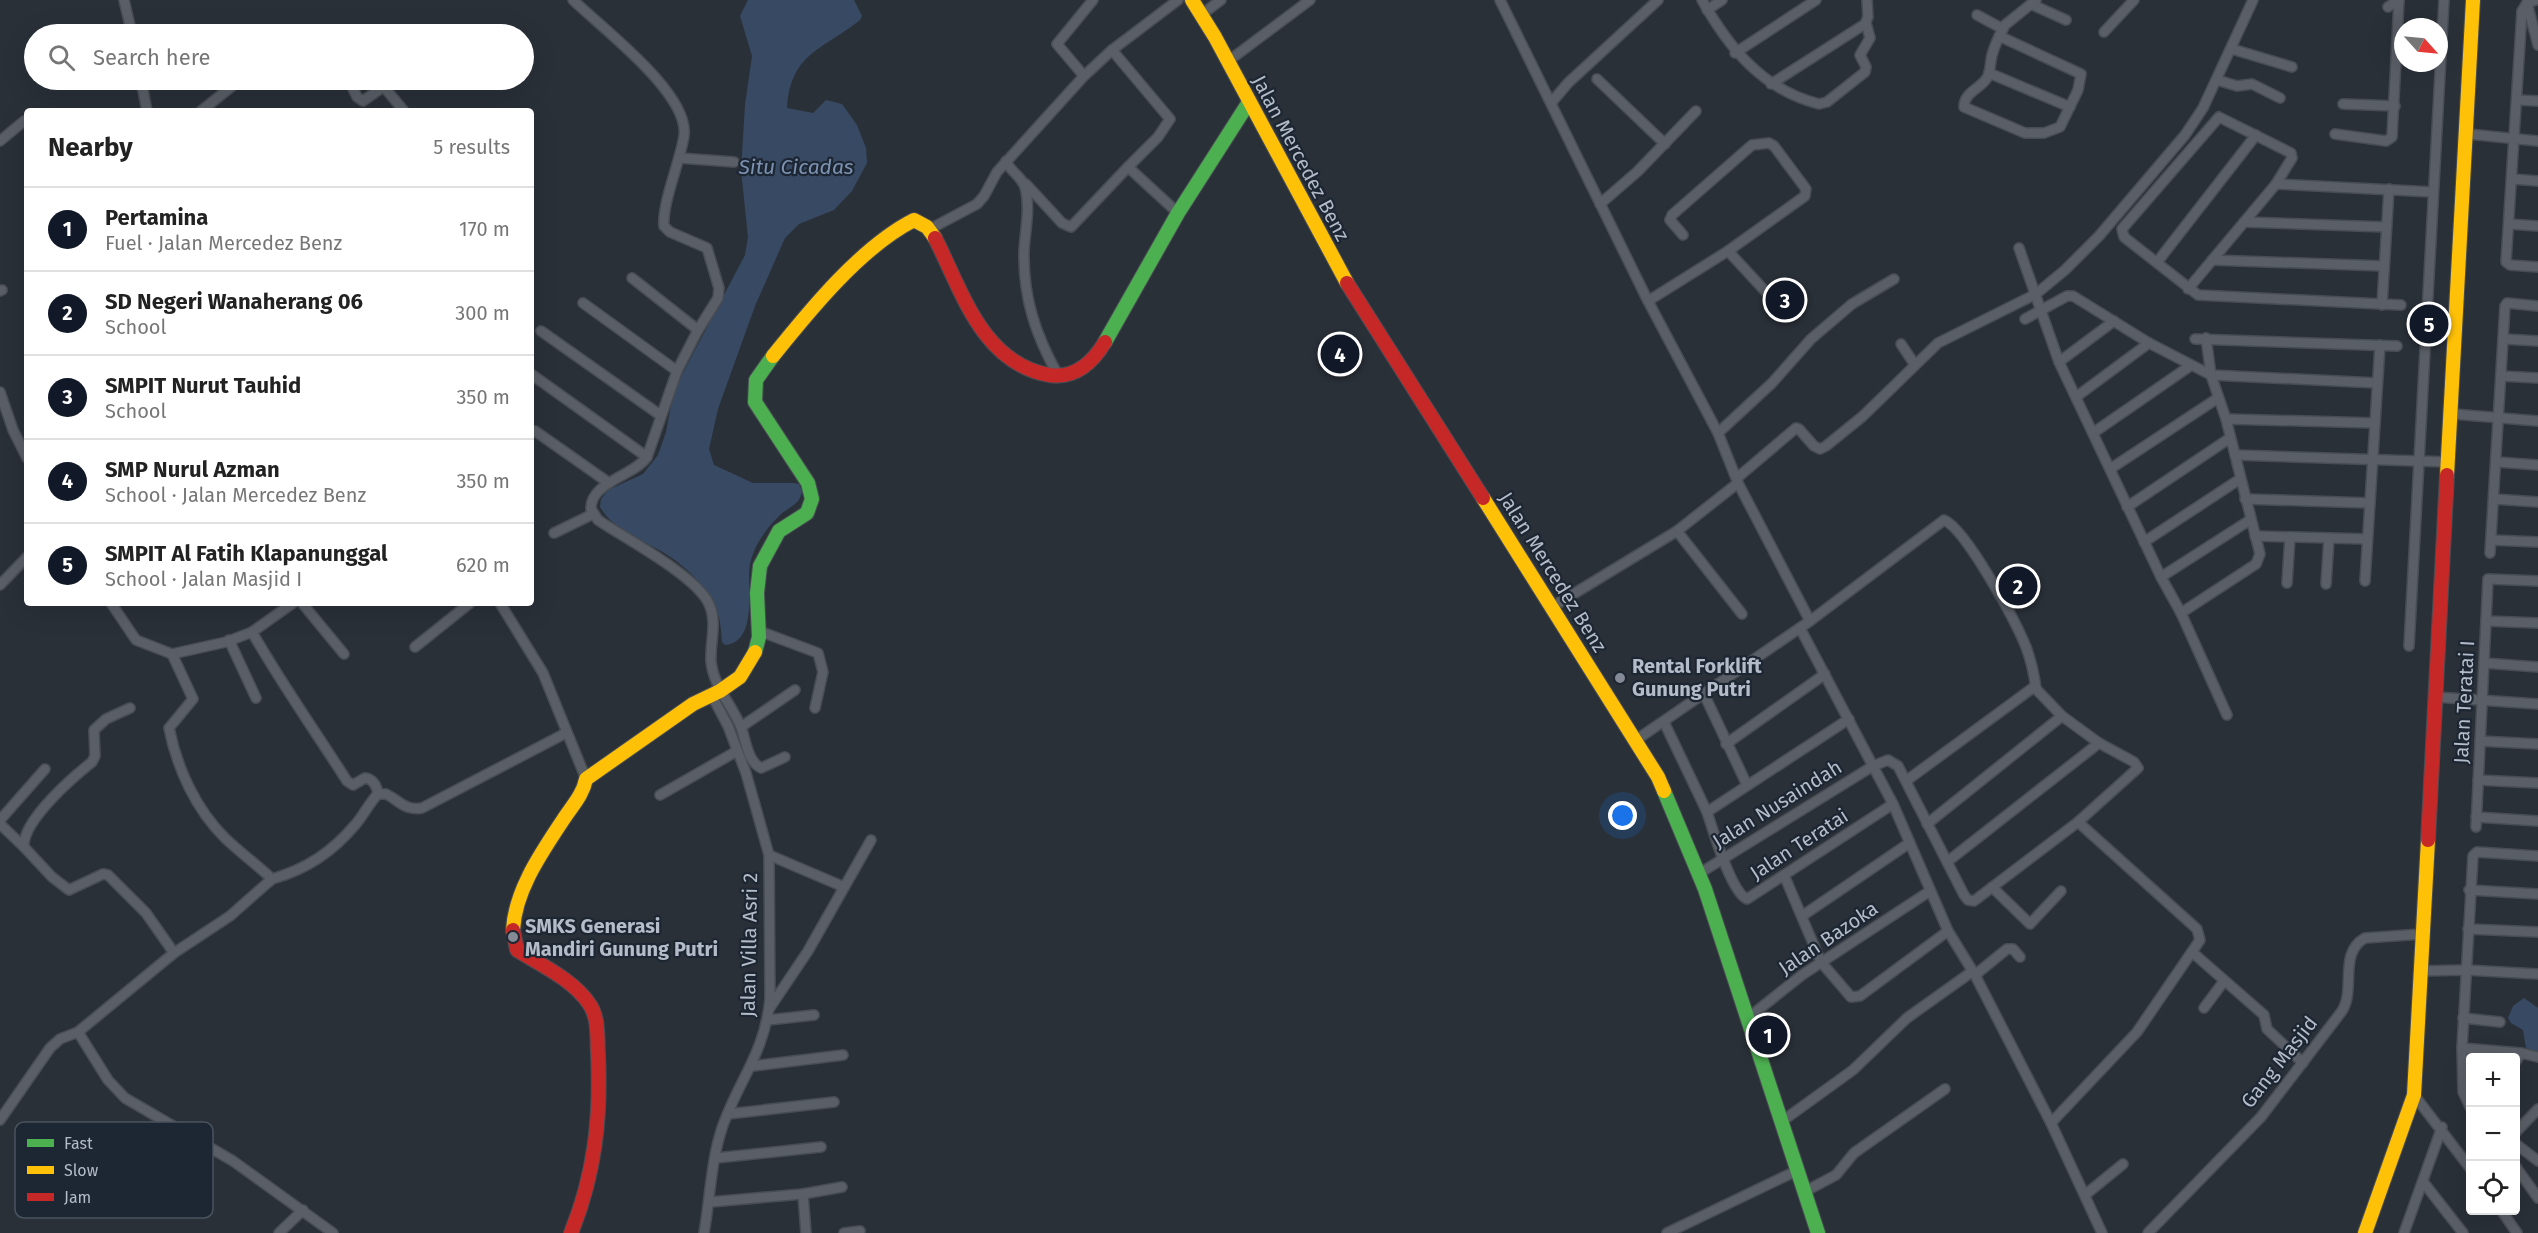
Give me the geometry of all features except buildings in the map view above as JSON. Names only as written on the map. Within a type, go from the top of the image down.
[{"type":"street","points":[[124,0],[130,24]]},
{"type":"street","points":[[573,0],[659,81],[684,127],[664,226],[670,232],[707,248],[719,288],[718,298],[677,371],[647,457],[638,468],[609,483],[591,503],[593,514],[598,520],[677,572],[708,601],[712,614],[711,660],[716,693],[741,727],[748,749],[758,767],[764,767],[784,757]]},
{"type":"street","points":[[1084,76],[1058,44],[1093,0]]},
{"type":"street","points":[[930,229],[977,204],[1006,161],[1084,76],[1112,50],[1178,0]]},
{"type":"street","name":"Jalan Mercedez Benz","points":[[1192,0],[1337,266],[1658,777],[1700,873],[1818,1233]]},
{"type":"street","points":[[1202,15],[1221,0]]},
{"type":"street","points":[[1227,62],[1310,0]]},
{"type":"street","points":[[1500,0],[1647,301],[1718,433],[1738,480],[1810,621]]},
{"type":"street","points":[[1551,103],[1568,83],[1658,0]]},
{"type":"street","points":[[1702,0],[1735,52],[1771,84],[1816,103],[1827,102],[1865,72],[1866,67],[1860,55],[1870,38],[1866,23],[1867,0]]},
{"type":"street","points":[[1707,10],[1722,0]]},
{"type":"street","points":[[1735,52],[1816,0]]},
{"type":"street","points":[[2104,32],[2134,0]]},
{"type":"street","points":[[2388,7],[2399,0]]},
{"type":"street","points":[[2335,134],[2389,140],[2392,134],[2399,0]]},
{"type":"street","points":[[2409,646],[2425,462],[2433,192],[2444,0]]},
{"type":"street","points":[[2365,1233],[2414,1095],[2421,971],[2413,935],[2435,697],[2445,463],[2452,414],[2473,0]]},
{"type":"street","points":[[1552,607],[1677,531],[1796,428],[1814,446],[1820,449],[1826,446],[1863,416],[1938,343],[2036,294],[2065,270],[2099,236],[2185,135],[2232,49],[2249,1]]},
{"type":"street","points":[[1977,15],[2001,32],[2079,72],[2082,78],[2060,127],[2044,134],[2025,133],[1970,111],[1964,106],[1966,99],[1984,82],[1989,73],[2001,32],[2013,17],[2034,2],[2066,20]]},
{"type":"street","points":[[2532,2],[2538,45]]},
{"type":"street","points":[[2532,2],[2522,11],[2507,263],[2538,267]]},
{"type":"street","points":[[1771,84],[1866,23]]},
{"type":"street","points":[[2232,49],[2292,68]]},
{"type":"street","points":[[1006,161],[1062,223],[1071,227],[1158,137],[1170,119],[1112,50]]},
{"type":"street","points":[[1989,73],[2070,107]]},
{"type":"street","points":[[1597,79],[1665,144]]},
{"type":"street","points":[[2217,80],[2237,86],[2257,85],[2280,98]]},
{"type":"street","points":[[143,90],[146,108]]},
{"type":"street","points":[[205,108],[227,90]]},
{"type":"street","points":[[354,90],[357,97],[363,101],[380,90]]},
{"type":"street","points":[[386,90],[402,108]]},
{"type":"street","points":[[2518,100],[2538,101]]},
{"type":"street","points":[[586,779],[667,721],[740,677],[748,668],[757,648],[759,631],[757,578],[764,554],[779,531],[807,513],[812,499],[808,483],[754,402],[753,394],[757,378],[797,328],[870,249],[906,222],[920,222],[930,229],[956,283],[1001,354],[1031,370],[1059,375],[1084,369],[1098,353],[1178,213],[1249,102]]},
{"type":"street","points":[[2343,104],[2395,106]]},
{"type":"street","points":[[1600,204],[1665,144],[1696,111]]},
{"type":"street","points":[[2188,289],[2276,184],[2293,156],[2221,117],[2217,118],[2122,229],[2124,237],[2158,261],[2188,289],[2210,297],[2401,305]]},
{"type":"street","points":[[0,141],[24,121]]},
{"type":"street","points":[[2468,134],[2538,141]]},
{"type":"street","points":[[2158,261],[2256,135]]},
{"type":"street","points":[[1647,301],[1728,251],[1807,192],[1768,143],[1746,148],[1672,215],[1670,220],[1683,235]]},
{"type":"street","points":[[679,158],[735,162]]},
{"type":"street","points":[[1128,167],[1178,213]]},
{"type":"street","points":[[2512,179],[2538,181]]},
{"type":"street","points":[[1024,182],[1028,209],[1024,254],[1030,310],[1043,348],[1059,375]]},
{"type":"street","points":[[2276,184],[2433,192]]},
{"type":"street","points":[[2382,305],[2389,189]]},
{"type":"street","points":[[2244,222],[2386,227]]},
{"type":"street","points":[[2509,224],[2538,226]]},
{"type":"street","points":[[2019,248],[2059,362],[2161,577],[2181,613],[2227,716]]},
{"type":"street","points":[[1728,251],[1766,292]]},
{"type":"street","points":[[2212,260],[2384,266]]},
{"type":"street","points":[[632,278],[698,330]]},
{"type":"street","points":[[1718,433],[1772,383],[1811,339],[1852,304],[1894,279]]},
{"type":"street","points":[[2025,319],[2067,296],[2073,296],[2149,343],[2211,375],[2377,383]]},
{"type":"street","points":[[583,303],[677,371]]},
{"type":"street","points":[[2490,553],[2506,303],[2538,306]]},
{"type":"street","points":[[2059,362],[2115,321]]},
{"type":"street","points":[[541,332],[660,415]]},
{"type":"street","points":[[2181,613],[2256,564],[2260,554],[2226,418],[2211,375],[2206,338]]},
{"type":"street","points":[[2194,339],[2397,346]]},
{"type":"street","points":[[2504,339],[2538,341]]},
{"type":"street","points":[[2076,397],[2149,343]]},
{"type":"street","points":[[1901,344],[1915,365]]},
{"type":"street","points":[[2365,581],[2380,345]]},
{"type":"street","points":[[2093,433],[2190,366]]},
{"type":"street","points":[[534,376],[647,457]]},
{"type":"street","points":[[2501,376],[2538,378]]},
{"type":"street","points":[[0,392],[13,430],[24,452]]},
{"type":"street","points":[[2110,469],[2218,398]]},
{"type":"street","points":[[2452,414],[2538,421]]},
{"type":"street","points":[[2226,418],[2375,423]]},
{"type":"street","points":[[535,431],[609,483]]},
{"type":"street","points":[[2127,507],[2230,438]]},
{"type":"street","points":[[2235,456],[2445,463]]},
{"type":"street","points":[[2496,462],[2538,465]]},
{"type":"street","points":[[2145,542],[2240,479]]},
{"type":"street","points":[[2245,499],[2370,503]]},
{"type":"street","points":[[2494,499],[2538,502]]},
{"type":"street","points":[[554,533],[593,514]]},
{"type":"street","points":[[1636,740],[1810,621],[1944,520],[1951,523],[1958,531],[1986,573],[2025,646],[2036,688],[2062,716],[2099,743],[2134,762],[2138,771],[2078,822],[1974,901],[1968,900],[1895,762],[1888,760],[1873,766]]},
{"type":"street","points":[[2161,577],[2250,520]]},
{"type":"street","points":[[1677,531],[1742,614]]},
{"type":"street","points":[[2255,536],[2367,539]]},
{"type":"street","points":[[2287,583],[2290,537]]},
{"type":"street","points":[[2326,584],[2330,538]]},
{"type":"street","points":[[2491,540],[2538,542]]},
{"type":"street","points":[[0,585],[24,560]]},
{"type":"street","name":"Jalan Teratai I","points":[[2538,581],[2488,579],[2476,822],[2538,821]]},
{"type":"street","points":[[113,606],[136,640],[172,654],[252,632],[289,606]]},
{"type":"street","points":[[304,606],[344,654]]},
{"type":"street","points":[[416,647],[466,606]]},
{"type":"street","points":[[502,606],[543,674],[586,779],[585,789],[560,824],[517,902],[511,931],[517,950],[578,992],[594,1015],[602,1100],[597,1150],[585,1201],[571,1233]]},
{"type":"street","points":[[2486,621],[2538,623]]},
{"type":"street","points":[[1800,628],[1893,804],[1908,844],[1948,931],[1974,973],[2051,1123],[2102,1233]]},
{"type":"street","points":[[759,631],[818,653],[823,672],[815,708]]},
{"type":"street","points":[[0,1120],[50,1048],[60,1039],[78,1032],[174,953],[230,916],[272,879],[310,865],[329,852],[356,825],[378,794],[377,787],[369,778],[361,779],[352,785],[346,781],[324,743],[278,678],[252,632]]},
{"type":"street","points":[[229,640],[256,698]]},
{"type":"street","points":[[172,654],[194,699],[169,728],[182,773],[193,794],[225,837],[272,879]]},
{"type":"street","points":[[2484,663],[2538,667]]},
{"type":"street","points":[[1726,744],[1825,674]]},
{"type":"street","points":[[1906,781],[2030,687],[2036,688]]},
{"type":"street","points":[[741,727],[795,690]]},
{"type":"street","name":"Jalan Villa Asri 2","points":[[704,1233],[718,1140],[753,1066],[768,1020],[769,1009],[769,855],[746,773],[716,693]]},
{"type":"street","points":[[1704,694],[1746,785]]},
{"type":"street","points":[[2435,697],[2538,704]]},
{"type":"street","points":[[24,847],[28,830],[57,794],[92,762],[95,756],[94,730],[106,718],[130,708]]},
{"type":"street","points":[[1927,824],[2062,716]]},
{"type":"street","points":[[1707,812],[1849,719]]},
{"type":"street","name":"Jalan Teratai","points":[[1664,722],[1707,812],[1723,857],[1744,898],[1751,898],[1893,804]]},
{"type":"street","points":[[378,794],[386,794],[403,807],[412,810],[422,808],[566,733]]},
{"type":"street","points":[[2480,741],[2538,744]]},
{"type":"street","points":[[1947,862],[2099,743]]},
{"type":"street","points":[[660,795],[737,751]]},
{"type":"street","name":"Jalan Nusaindah","points":[[1700,873],[1873,766]]},
{"type":"street","points":[[45,769],[0,822],[52,877],[69,890],[103,874],[108,875],[146,913],[174,953]]},
{"type":"street","points":[[2478,780],[2538,783]]},
{"type":"street","points":[[2051,1123],[2137,1032],[2200,940],[2197,929],[2078,822]]},
{"type":"street","points":[[769,1009],[796,970],[871,840]]},
{"type":"street","points":[[1802,916],[1908,844]]},
{"type":"street","points":[[2466,1098],[2463,1092],[2462,1048],[2469,890],[2473,856],[2477,852],[2538,856]]},
{"type":"street","points":[[769,855],[844,887]]},
{"type":"street","points":[[1784,875],[1821,962],[1849,995],[1857,998],[1948,931]]},
{"type":"street","points":[[1992,887],[2030,924],[2061,891]]},
{"type":"street","points":[[2469,890],[2538,894]]},
{"type":"street","name":"Jalan Bazoka","points":[[1748,1018],[1821,962],[1930,891]]},
{"type":"street","points":[[2468,929],[2538,932]]},
{"type":"street","name":"Gang Masjid","points":[[2148,1233],[2261,1117],[2346,1005],[2351,955],[2358,942],[2365,938],[2413,935]]},
{"type":"street","points":[[1781,1122],[1854,1070],[1907,1018],[2007,949],[2013,949],[2020,957]]},
{"type":"street","points":[[2192,952],[2264,1015],[2267,1029],[2302,1063]]},
{"type":"street","points":[[2421,971],[2466,970],[2538,974]]},
{"type":"street","points":[[2204,1008],[2224,981]]},
{"type":"street","points":[[768,1020],[814,1015]]},
{"type":"street","points":[[2463,1018],[2500,1022]]},
{"type":"street","points":[[78,1032],[108,1080],[125,1098],[166,1122]]},
{"type":"street","points":[[2462,1048],[2493,1053]]},
{"type":"street","points":[[753,1066],[843,1055]]},
{"type":"street","points":[[2520,1057],[2538,1057]]},
{"type":"street","points":[[1804,1192],[1841,1171],[1854,1153],[1945,1089]]},
{"type":"street","points":[[2414,1095],[2442,1127],[2466,1162]]},
{"type":"street","points":[[729,1114],[834,1102]]},
{"type":"street","points":[[2520,1128],[2537,1111]]},
{"type":"street","points":[[2408,1230],[2442,1127]]},
{"type":"street","points":[[716,1158],[821,1147]]},
{"type":"street","points":[[2520,1147],[2538,1161]]},
{"type":"street","points":[[213,1149],[233,1161],[333,1233]]},
{"type":"street","points":[[2085,1195],[2123,1164]]},
{"type":"street","points":[[1667,1233],[1796,1171]]},
{"type":"street","points":[[2520,1173],[2538,1198]]},
{"type":"street","points":[[2424,1183],[2463,1233]]},
{"type":"street","points":[[710,1202],[803,1194],[842,1187]]},
{"type":"street","points":[[803,1194],[806,1233]]},
{"type":"street","points":[[279,1233],[303,1210]]},
{"type":"street","points":[[2504,1215],[2517,1233]]},
{"type":"street","points":[[844,1233],[860,1231]]},
{"type":"water","name":"Situ Cicadas","points":[[748,0],[854,0],[862,16],[860,20],[811,54],[802,63],[790,89],[787,108],[813,113],[826,100],[842,104],[857,125],[866,148],[867,163],[852,191],[834,210],[799,224],[785,238],[755,306],[718,409],[709,449],[714,465],[753,483],[794,483],[799,484],[802,491],[799,500],[773,522],[757,545],[750,564],[747,624],[743,634],[736,642],[725,645],[722,642],[720,621],[714,605],[695,577],[668,555],[619,527],[605,515],[600,507],[601,499],[608,490],[643,474],[658,455],[666,432],[674,390],[745,255],[748,237],[741,170],[745,105],[752,56],[740,16]]},
{"type":"water","points":[[2524,998],[2538,1008],[2538,1054],[2526,1048],[2523,1030],[2511,1023],[2508,1018],[2513,1006]]},
{"type":"traffic: fast","points":[[1105,342],[1178,213],[1249,102]]},
{"type":"traffic: fast","points":[[755,652],[759,637],[757,593],[760,566],[779,531],[807,513],[812,499],[808,483],[755,402],[756,380],[773,356]]},
{"type":"traffic: fast","points":[[1664,791],[1705,889],[1818,1233]]},
{"type":"traffic: slow","points":[[1192,0],[1215,37],[1347,283]]},
{"type":"traffic: slow","points":[[2447,475],[2473,0]]},
{"type":"traffic: slow","points":[[773,356],[838,281],[875,246],[894,232],[914,220],[927,227],[935,238]]},
{"type":"traffic: slow","points":[[1483,498],[1658,777],[1664,791]]},
{"type":"traffic: slow","points":[[513,930],[524,886],[547,845],[580,795],[586,779],[693,704],[720,691],[740,677],[755,652]]},
{"type":"traffic: slow","points":[[2365,1233],[2414,1095],[2428,840]]},
{"type":"traffic: jam","points":[[935,238],[977,322],[1007,356],[1026,368],[1058,376],[1075,372],[1089,362],[1105,342]]},
{"type":"traffic: jam","points":[[1347,283],[1483,498]]},
{"type":"traffic: jam","points":[[2428,840],[2447,475]]},
{"type":"traffic: jam","points":[[513,930],[517,950],[557,974],[575,988],[590,1005],[596,1022],[599,1077],[595,1145],[586,1189],[571,1233]]},
{"type":"place","name":"SMPIT Nurut Tauhid","points":[[1785,300]]},
{"type":"place","name":"SMPIT Al Fatih Klapanunggal","points":[[2429,324]]},
{"type":"place","name":"SMP Nurul Azman","points":[[1340,354]]},
{"type":"place","name":"SD Negeri Wanaherang 06","points":[[2018,586]]},
{"type":"place","name":"Rental Forklift Gunung Putri","points":[[1620,678]]},
{"type":"place","name":"SMKS Generasi Mandiri Gunung Putri","points":[[513,937]]},
{"type":"place","name":"Pertamina","points":[[1768,1035]]}]
